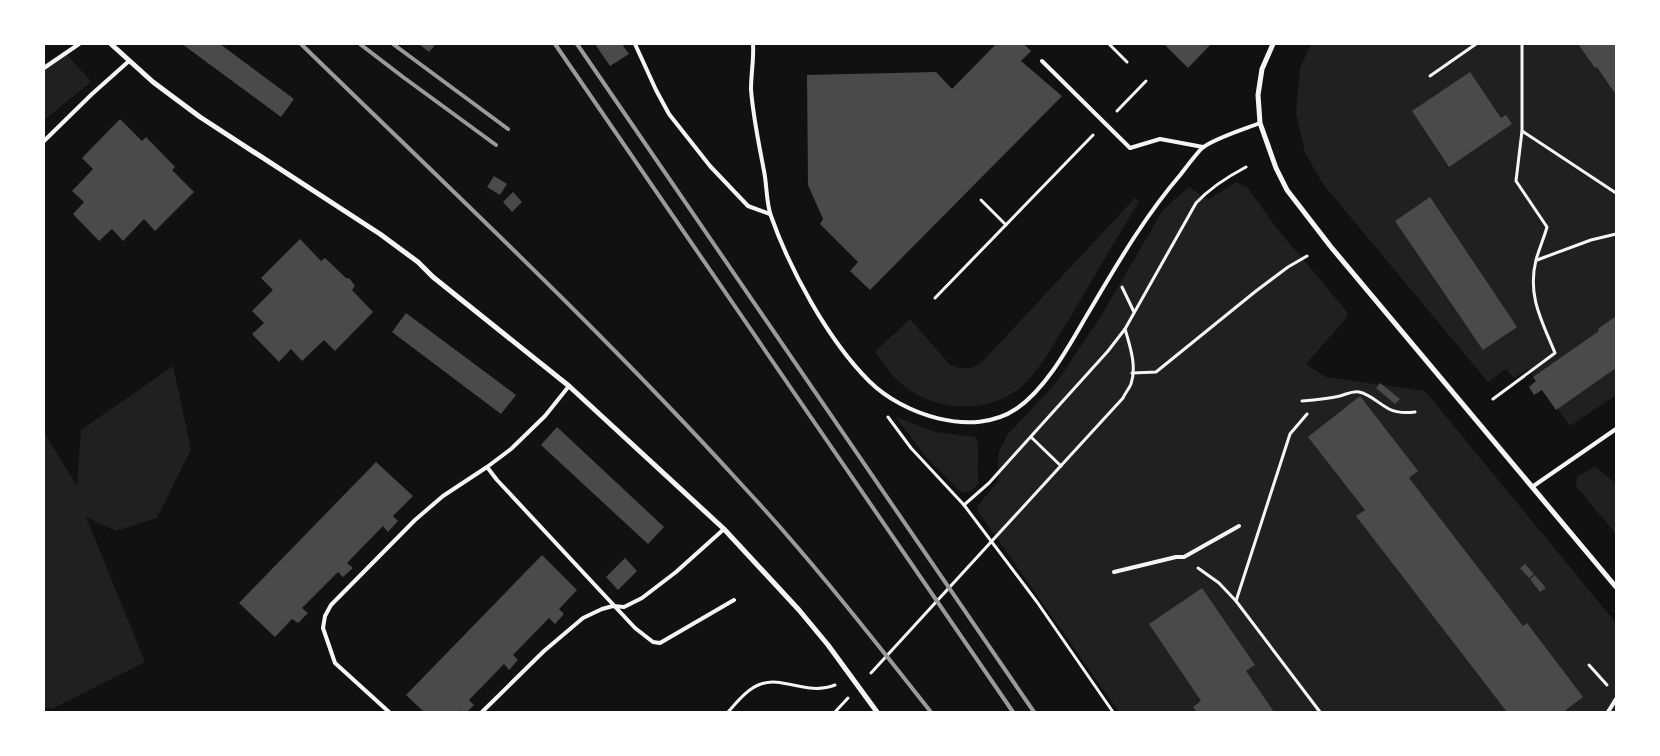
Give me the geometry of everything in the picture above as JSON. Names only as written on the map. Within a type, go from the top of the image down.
[{"type":"street","points":[[111,44],[154,82],[200,117],[380,234],[418,262],[433,277],[569,386],[724,528],[799,610],[828,645],[877,712]]},
{"type":"street","points":[[1273,44],[1262,69],[1258,95],[1260,123],[1279,175],[1287,190],[1304,214],[1616,587]]},
{"type":"lane","points":[[44,68],[79,44]]},
{"type":"lane","points":[[635,44],[669,114],[710,166],[748,206],[770,214]]},
{"type":"lane","points":[[753,44],[754,52],[751,64],[752,98],[756,136],[764,170],[770,214],[809,298],[833,336],[860,372],[876,388],[898,402],[926,415],[948,421],[994,421],[1016,409],[1034,393],[1068,348],[1136,233],[1162,195],[1203,148],[1260,123]]},
{"type":"lane","points":[[44,141],[129,61]]},
{"type":"lane","points":[[1042,61],[1130,148],[1160,139],[1203,148]]},
{"type":"lane","points":[[389,712],[335,663],[322,628],[325,616],[331,605],[415,520],[443,496],[511,449],[538,422],[569,386]]},
{"type":"lane","points":[[1532,487],[1616,429]]},
{"type":"lane","points":[[487,467],[613,606],[635,628],[653,642],[660,643],[734,600]]},
{"type":"lane","points":[[1114,572],[1176,557],[1184,557],[1239,526]]},
{"type":"lane","points":[[482,712],[544,652],[583,618],[602,609],[624,606],[642,598],[676,572],[724,528]]},
{"type":"lane","points":[[1608,712],[1616,699]]},
{"type":"path","points":[[1109,44],[1128,62]]},
{"type":"path","points":[[1430,76],[1476,44]]},
{"type":"path","points":[[1493,398],[1555,353],[1536,308],[1533,292],[1536,260],[1547,227],[1516,181],[1522,131],[1522,44]]},
{"type":"path","points":[[935,298],[1146,81]]},
{"type":"path","points":[[1522,131],[1616,193]]},
{"type":"path","points":[[964,505],[989,483],[1108,351],[1125,329],[1196,203],[1224,179],[1246,167]]},
{"type":"path","points":[[981,200],[1006,225]]},
{"type":"path","points":[[1536,260],[1592,240],[1616,234]]},
{"type":"path","points":[[1132,373],[1156,372],[1256,291],[1288,267],[1307,256]]},
{"type":"path","points":[[1114,271],[1134,312]]},
{"type":"path","points":[[868,676],[1123,398],[1131,383],[1132,373],[1131,351],[1125,329]]},
{"type":"path","points":[[1302,400],[1342,396],[1354,391],[1369,396],[1390,410],[1404,413],[1415,412]]},
{"type":"path","points":[[1236,601],[1290,434],[1307,414]]},
{"type":"path","points":[[890,420],[911,448],[964,505],[1036,602],[1113,712]]},
{"type":"path","points":[[1031,437],[1061,466]]},
{"type":"path","points":[[1184,557],[1219,583],[1236,601],[1320,712]]},
{"type":"path","points":[[1589,665],[1611,689]]},
{"type":"path","points":[[728,712],[743,696],[762,683],[772,682],[816,689],[826,689],[835,685]]},
{"type":"path","points":[[834,712],[848,698]]},
{"type":"shaded area","points":[[1311,44],[1616,44],[1616,395],[1570,426],[1528,369],[1514,378],[1506,369],[1488,382],[1323,184],[1305,153],[1296,113],[1300,68]]},
{"type":"shaded area","points":[[64,51],[91,82],[44,120],[44,64]]},
{"type":"shaded area","points":[[1236,182],[1247,187],[1275,226],[1348,313],[1347,317],[1306,364],[1326,377],[1425,391],[1616,623],[1616,712],[1119,712],[977,510],[979,504],[999,480],[999,451],[1008,434],[1056,383],[1101,316],[1163,210],[1189,187],[1208,200]]},
{"type":"shaded area","points":[[1135,198],[1139,202],[1050,350],[1027,381],[1008,395],[995,402],[967,407],[938,403],[924,398],[900,383],[875,352],[910,319],[949,364],[959,368],[971,368],[982,362]]},
{"type":"shaded area","points":[[173,366],[191,449],[157,518],[116,531],[86,517],[145,662],[52,709],[44,707],[44,432],[77,486],[81,430]]},
{"type":"shaded area","points":[[896,417],[935,432],[975,437],[978,445],[979,483],[968,492],[959,490],[924,455]]},
{"type":"shaded area","points":[[1595,467],[1614,482],[1616,481],[1616,534],[1576,486],[1577,476]]},
{"type":"building","points":[[182,44],[220,44],[294,99],[281,117]]},
{"type":"building","points":[[419,44],[436,44],[429,52]]},
{"type":"building","points":[[595,44],[622,44],[629,54],[610,66]]},
{"type":"building","points":[[996,44],[1024,44],[1031,51],[1021,61],[1062,96],[870,290],[850,271],[858,262],[820,224],[823,219],[808,185],[807,75],[936,72],[952,89]]},
{"type":"building","points":[[1164,44],[1211,44],[1188,68]]},
{"type":"building","points":[[1578,44],[1616,44],[1616,95],[1597,67],[1595,68]]},
{"type":"building","points":[[1470,72],[1501,118],[1506,115],[1512,124],[1449,167],[1412,111]]},
{"type":"building","points":[[120,119],[142,141],[146,137],[175,167],[172,170],[194,192],[155,231],[144,219],[123,241],[112,229],[99,241],[73,214],[84,202],[72,191],[93,169],[82,158]]},
{"type":"building","points":[[494,176],[507,184],[500,195],[487,187]]},
{"type":"building","points":[[513,192],[522,202],[512,212],[503,202]]},
{"type":"building","points":[[1430,197],[1517,327],[1483,350],[1395,221]]},
{"type":"building","points":[[300,239],[321,261],[325,258],[346,278],[350,279],[355,286],[352,290],[373,312],[335,351],[324,340],[302,361],[291,349],[279,362],[252,334],[264,323],[252,311],[273,290],[261,278]]},
{"type":"building","points":[[406,313],[516,395],[501,414],[392,332]]},
{"type":"building","points":[[1616,316],[1616,368],[1556,410],[1542,390],[1534,395],[1529,387],[1536,381],[1533,377],[1599,331],[1598,329]]},
{"type":"building","points":[[1380,383],[1400,399],[1395,404],[1376,388]]},
{"type":"building","points":[[1360,396],[1418,471],[1409,478],[1523,626],[1527,623],[1583,697],[1563,712],[1507,712],[1356,516],[1365,510],[1308,437]]},
{"type":"building","points":[[557,427],[664,527],[648,544],[541,445]]},
{"type":"building","points":[[376,462],[413,496],[393,516],[398,521],[388,532],[383,526],[347,563],[353,568],[343,577],[338,572],[302,608],[308,613],[298,623],[292,619],[275,637],[239,603]]},
{"type":"building","points":[[542,555],[577,590],[559,609],[564,614],[555,624],[549,618],[513,655],[518,660],[509,670],[504,664],[469,700],[474,705],[467,712],[459,710],[457,712],[424,712],[406,695]]},
{"type":"building","points":[[625,558],[637,571],[618,590],[606,577]]},
{"type":"building","points":[[1525,564],[1534,574],[1529,578],[1520,568]]},
{"type":"building","points":[[1535,575],[1546,588],[1540,592],[1530,579]]},
{"type":"building","points":[[1202,588],[1255,665],[1246,671],[1274,712],[1197,712],[1193,707],[1201,701],[1149,624]]},
{"type":"railway","points":[[301,44],[525,261],[689,428],[791,540],[931,712]]},
{"type":"railway","points":[[360,44],[496,145]]},
{"type":"railway","points":[[393,44],[508,129]]},
{"type":"railway","points":[[555,44],[1013,712]]},
{"type":"railway","points":[[577,44],[1034,712]]}]
